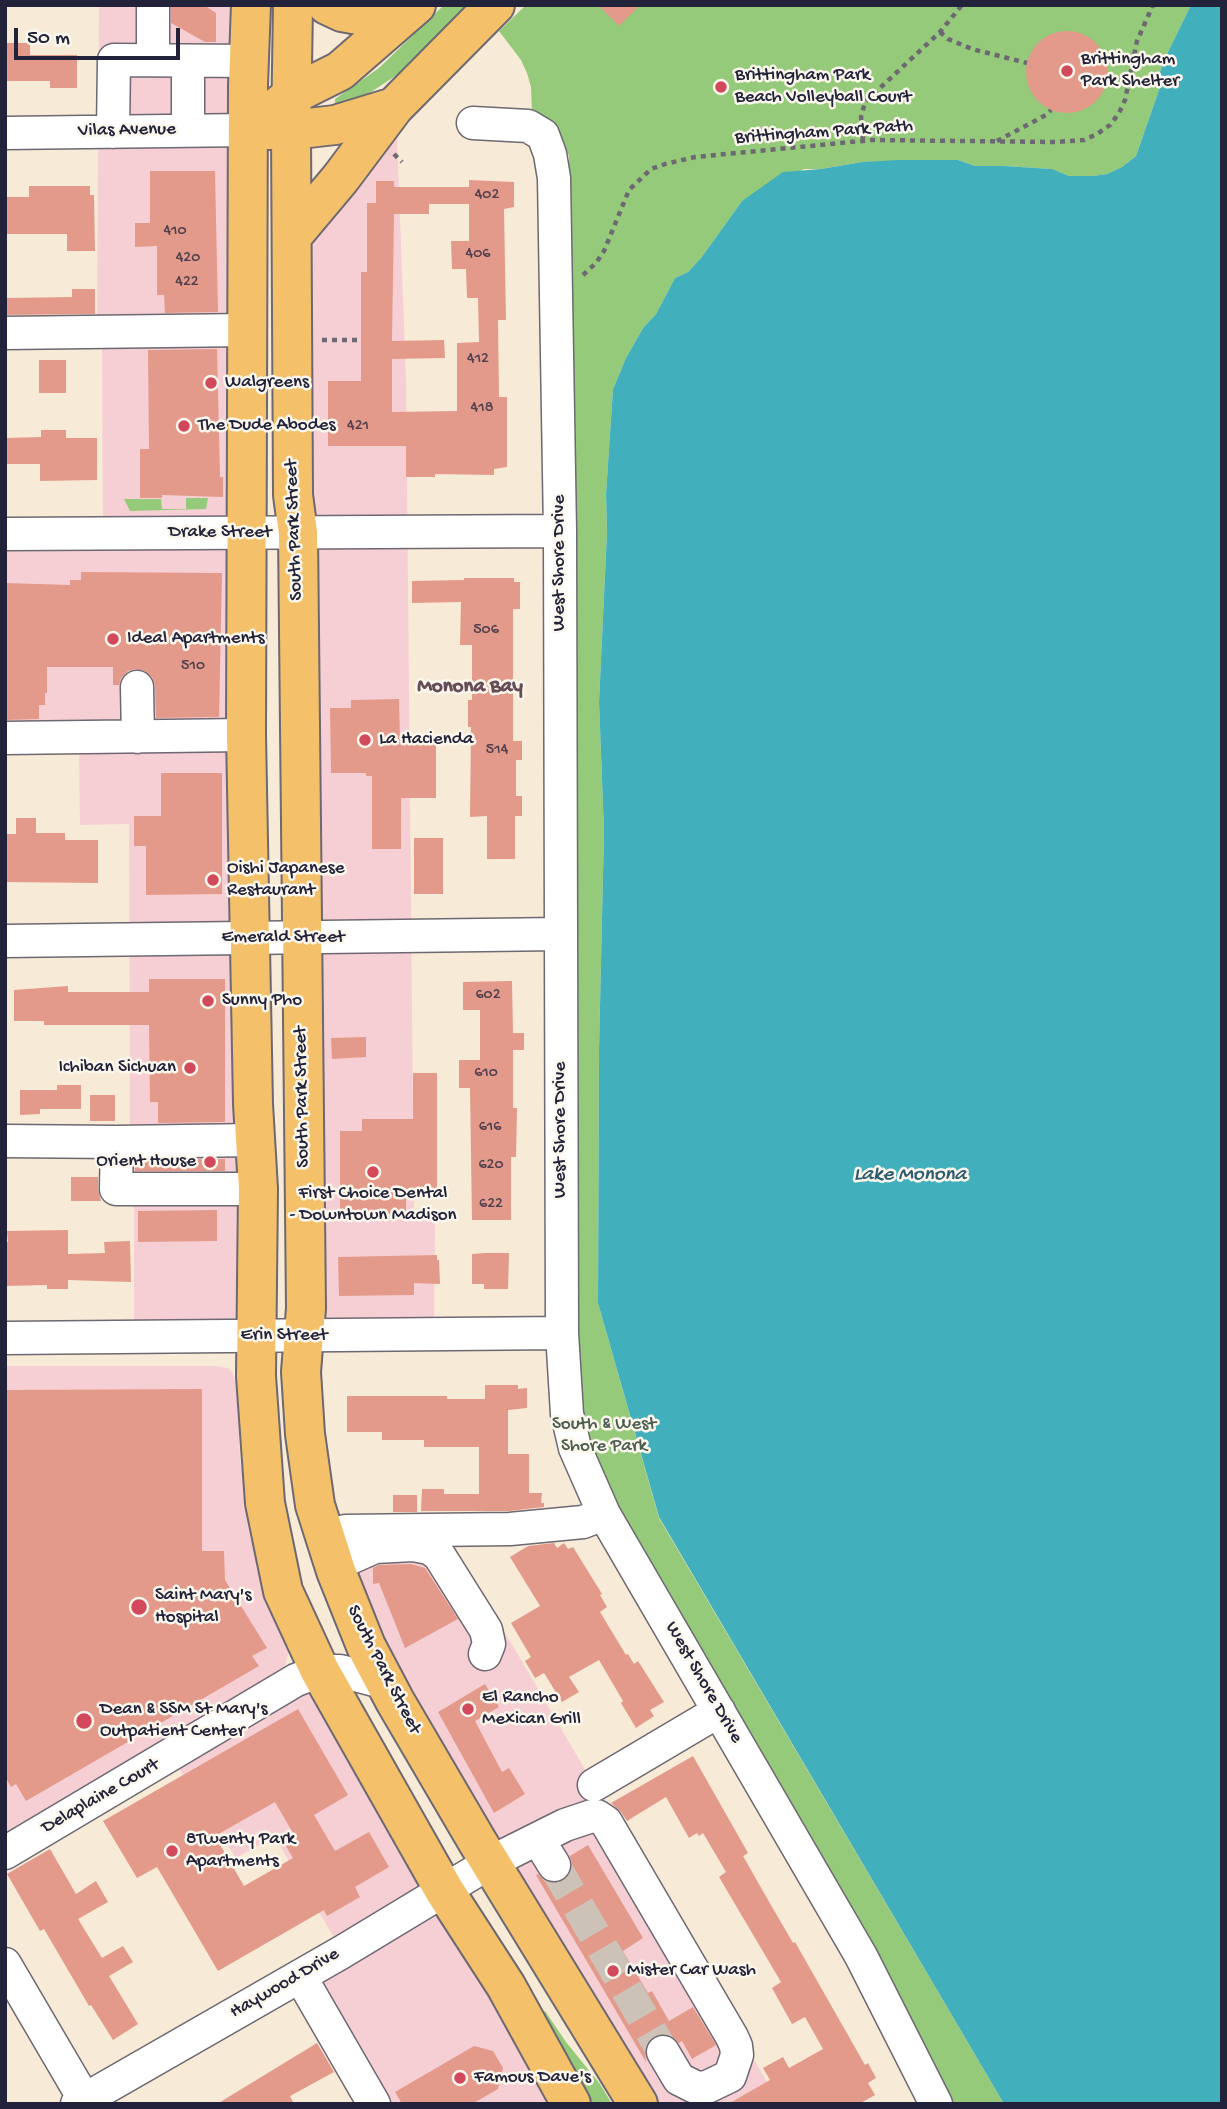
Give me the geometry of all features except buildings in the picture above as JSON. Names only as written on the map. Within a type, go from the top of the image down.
[{"type":"main road","points":[[251,5],[246,735],[258,1189],[256,1376],[265,1503],[284,1591],[320,1671],[444,1890],[506,1986],[571,2104]]},
{"type":"main road","name":"South Park Street","points":[[293,5],[293,495],[298,533],[306,1295],[301,1372],[305,1434],[315,1505],[329,1550],[366,1646],[491,1862],[638,2104]]},
{"type":"main road","points":[[327,5],[342,12],[364,16],[415,5]]},
{"type":"main road","points":[[249,130],[291,113],[415,5]]},
{"type":"main road","points":[[293,235],[340,179],[394,107],[495,5]]},
{"type":"main road","points":[[291,113],[335,125],[394,107]]},
{"type":"street","points":[[153,5],[153,60]]},
{"type":"street","points":[[113,131],[114,60],[250,61]]},
{"type":"street","points":[[188,61],[188,130]]},
{"type":"street","name":"West Shore Drive","points":[[473,123],[528,126],[543,135],[554,178],[560,531],[562,1333],[566,1414],[575,1448],[604,1514],[861,1956],[936,2104]]},
{"type":"street","name":"Vilas Avenue","points":[[5,133],[249,130]]},
{"type":"street","points":[[5,333],[248,330]]},
{"type":"street","name":"Drake Street","points":[[5,534],[560,531]]},
{"type":"street","points":[[137,687],[138,737]]},
{"type":"street","points":[[5,738],[246,735]]},
{"type":"street","name":"Emerald Street","points":[[5,941],[561,934]]},
{"type":"street","points":[[5,1141],[255,1140]]},
{"type":"street","points":[[117,1142],[116,1189],[258,1189]]},
{"type":"street","name":"Erin Street","points":[[5,1338],[562,1333]]},
{"type":"street","points":[[329,1550],[346,1531],[522,1528],[583,1522],[604,1514]]},
{"type":"street","points":[[329,1550],[413,1545],[429,1548],[439,1555],[486,1630],[489,1644],[485,1654]]},
{"type":"street","name":"Delaplaine Court","points":[[5,1853],[296,1679],[320,1671],[340,1671],[386,1683]]},
{"type":"street","points":[[594,1785],[719,1711]]},
{"type":"street","name":"Haywood Drive","points":[[83,2102],[491,1862],[553,1843],[592,1816],[606,1822],[732,2037],[737,2055],[730,2076],[705,2088],[695,2087],[679,2079],[663,2052]]},
{"type":"street","points":[[5,1964],[83,2102]]},
{"type":"street","points":[[300,1976],[374,2104]]},
{"type":"path","points":[[863,140],[861,117],[866,102],[940,32],[962,5]]},
{"type":"path","name":"Brittingham Park Path","points":[[556,285],[570,284],[596,263],[604,251],[629,190],[651,169],[695,157],[863,140],[1084,140],[1110,125],[1119,113],[1125,100],[1137,41],[1153,5]]},
{"type":"path","points":[[940,32],[948,39],[972,49],[1027,63]]},
{"type":"path","points":[[996,141],[1051,110]]},
{"type":"path","points":[[394,154],[402,162]]},
{"type":"path","points":[[321,340],[361,340]]},
{"type":"shaded area","points":[[99,5],[251,5],[256,1336],[134,1337],[134,1189],[116,1189],[130,1141],[129,824],[80,825],[79,745],[5,738],[5,534],[103,534],[102,348],[97,324]]},
{"type":"shaded area","points":[[397,137],[406,380],[414,1218],[435,1218],[434,1334],[302,1336],[293,235],[366,143]]},
{"type":"shaded area","name":"Saint Mary's Hospital","points":[[5,1366],[214,1366],[228,1368],[232,1372],[237,1386],[240,1460],[255,1542],[289,1650],[285,1666],[276,1675],[5,1836]]},
{"type":"shaded area","points":[[437,1529],[513,1646],[780,2104],[638,2104],[366,1646],[346,1531]]},
{"type":"shaded area","points":[[320,1671],[571,2104],[363,2104],[289,1982],[342,1951],[274,1836],[236,1858],[171,1756]]},
{"type":"green space","points":[[444,5],[470,5],[403,71],[365,96],[335,108],[335,99],[379,68]]},
{"type":"green space","name":"South & West Shore Park","points":[[526,5],[1191,5],[1158,77],[1161,84],[1136,156],[1122,167],[1107,174],[1093,176],[1069,176],[1051,169],[975,166],[958,160],[862,162],[804,169],[742,201],[701,258],[688,272],[675,278],[656,314],[643,328],[626,358],[613,389],[606,494],[607,532],[599,702],[604,831],[599,1049],[598,1303],[659,1518],[1004,2104],[936,2104],[575,1448],[569,156],[556,129],[532,115],[531,87],[527,73],[521,60],[499,31]]},
{"type":"green space","points":[[186,498],[208,498],[206,509],[130,511],[124,499],[161,499],[162,509],[186,509]]},
{"type":"green space","points":[[545,2011],[612,2104],[593,2104],[540,2014]]},
{"type":"water","name":"Lake Monona","points":[[1191,5],[1222,5],[1222,2104],[1004,2104],[659,1517],[598,1303],[599,1049],[604,831],[599,702],[607,532],[606,494],[613,389],[626,358],[643,328],[656,314],[675,278],[688,272],[701,258],[742,201],[783,172],[899,160],[958,160],[975,166],[1052,169],[1069,176],[1107,174],[1122,167],[1136,156],[1161,84],[1158,77]]},
{"type":"tunnel","points":[[554,1865],[663,2052]]},
{"type":"place","name":"Brittingham Park Shelter","points":[[1067,71]]},
{"type":"place","name":"Brittingham Park Beach Volleyball Court","points":[[721,87]]},
{"type":"place","name":"Walgreens","points":[[211,383]]},
{"type":"place","name":"The Dude Abodes","points":[[184,426]]},
{"type":"place","name":"Ideal Apartments","points":[[113,639]]},
{"type":"place","name":"La Hacienda","points":[[365,740]]},
{"type":"place","name":"Oishi Japanese Restaurant","points":[[213,880]]},
{"type":"place","name":"Sunny Pho","points":[[208,1001]]},
{"type":"place","name":"Ichiban Sichuan","points":[[190,1068]]},
{"type":"place","name":"Orient House","points":[[210,1162]]},
{"type":"place","name":"First Choice Dental - Downtown Madison","points":[[373,1172]]},
{"type":"place","name":"Saint Mary's Hospital","points":[[139,1607]]},
{"type":"place","name":"El Rancho Mexican Grill","points":[[468,1709]]},
{"type":"place","name":"Dean & SSM St Mary's Outpatient Center","points":[[84,1721]]},
{"type":"place","name":"8Twenty Park Apartments","points":[[172,1851]]},
{"type":"place","name":"Mister Car Wash","points":[[613,1971]]},
{"type":"place","name":"Famous Dave's","points":[[460,2078]]},
{"type":"district","name":"Monona Bay","points":[[470,688]]}]
